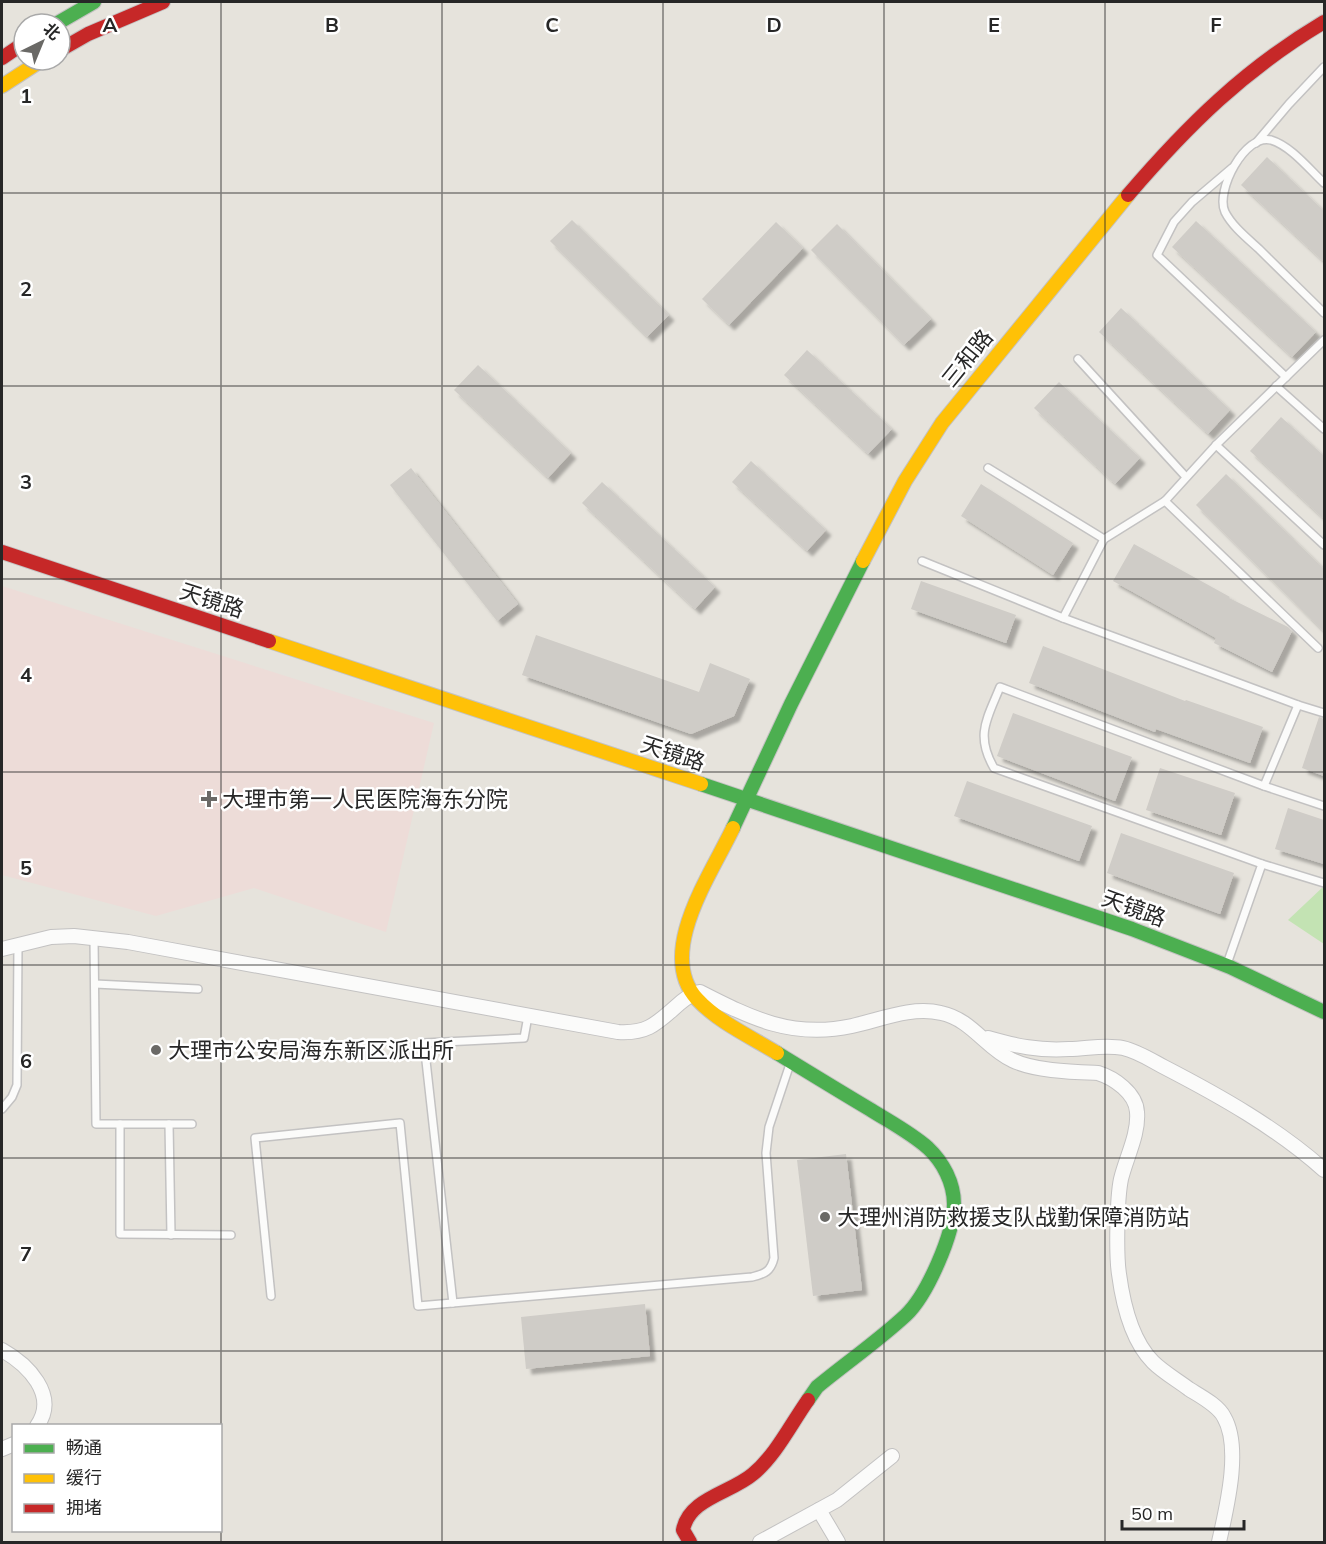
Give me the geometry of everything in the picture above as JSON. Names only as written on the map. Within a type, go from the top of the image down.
[{"type":"street","points":[[72,15],[94,2]]},
{"type":"street","points":[[72,43],[163,2]]},
{"type":"street","name":"三和路","points":[[692,993],[684,979],[682,959],[688,921],[702,886],[746,800],[792,698],[888,512],[925,448],[970,386],[1131,190],[1172,144],[1216,101],[1264,60],[1324,22]]},
{"type":"street","points":[[2,86],[24,72]]},
{"type":"street","name":"天镜路","points":[[2,552],[1067,906],[1226,966],[1324,1012]]},
{"type":"street","points":[[2,949],[51,937],[74,936],[128,942],[528,1016],[633,1033],[652,1026],[692,993],[700,992],[769,1024],[788,1029],[849,1027],[910,1012],[929,1010],[953,1017],[1012,1060],[1108,1076],[1128,1092],[1134,1100],[1137,1112],[1136,1126],[1121,1180],[1118,1272],[1128,1316],[1142,1349],[1154,1364],[1205,1400],[1225,1418],[1233,1462],[1231,1485],[1219,1542]]},
{"type":"street","points":[[690,1542],[683,1530],[685,1519],[693,1509],[752,1475],[770,1456],[817,1387],[907,1314],[925,1290],[939,1261],[951,1225],[954,1204],[950,1183],[943,1166],[928,1148],[905,1131],[723,1020],[703,1006],[692,993]]},
{"type":"street","points":[[983,1037],[1024,1048],[1071,1049],[1103,1045],[1125,1048],[1178,1074],[1265,1125],[1298,1147],[1324,1170]]},
{"type":"street","points":[[2,1350],[15,1357],[39,1383],[45,1408],[37,1424]]},
{"type":"street","points":[[760,1542],[837,1500],[892,1456]]},
{"type":"street","points":[[819,1510],[838,1542]]},
{"type":"lane","points":[[1324,67],[1257,143],[1240,156],[1230,171],[1223,195],[1224,211],[1241,232],[1324,313]]},
{"type":"lane","points":[[1257,143],[1268,139],[1282,145],[1324,183]]},
{"type":"lane","points":[[1234,165],[1191,202],[1174,222],[1157,255],[1286,377]]},
{"type":"lane","points":[[1063,618],[1104,539],[1166,501],[1216,445],[1324,340]]},
{"type":"lane","points":[[1078,359],[1186,477]]},
{"type":"lane","points":[[1276,386],[1324,429]]},
{"type":"lane","points":[[1216,445],[1324,545]]},
{"type":"lane","points":[[988,468],[1104,539]]},
{"type":"lane","points":[[1166,501],[1318,648]]},
{"type":"lane","points":[[922,561],[1063,618],[1324,713]]},
{"type":"lane","points":[[1324,806],[1264,786],[1000,687],[983,731],[986,755],[994,768],[1324,884]]},
{"type":"lane","points":[[1264,786],[1298,705]]},
{"type":"lane","points":[[1226,966],[1262,864]]},
{"type":"lane","points":[[94,938],[96,1124],[192,1124]]},
{"type":"lane","points":[[2,1109],[12,1097],[17,1084],[18,945]]},
{"type":"lane","points":[[95,984],[198,989]]},
{"type":"lane","points":[[453,1303],[424,1043],[524,1038],[528,1016]]},
{"type":"lane","points":[[271,1296],[255,1138],[400,1123],[418,1306],[767,1273],[772,1267],[774,1258],[766,1153],[769,1127],[790,1061]]},
{"type":"lane","points":[[120,1124],[120,1234],[231,1235]]},
{"type":"lane","points":[[169,1124],[171,1235]]},
{"type":"shaded area","name":"大理市第一人民医院海东分院","points":[[2,586],[434,723],[386,932],[254,888],[156,916],[2,875]]},
{"type":"green space","points":[[1324,886],[1324,944],[1288,920]]},
{"type":"building","points":[[1267,157],[1324,211],[1324,262],[1241,185]]},
{"type":"building","points":[[572,220],[669,315],[647,337],[550,241]]},
{"type":"building","points":[[1196,221],[1316,332],[1292,357],[1172,247]]},
{"type":"building","points":[[776,222],[803,248],[729,325],[702,299]]},
{"type":"building","points":[[837,224],[931,319],[904,345],[811,250]]},
{"type":"building","points":[[1121,308],[1230,410],[1208,434],[1099,332]]},
{"type":"building","points":[[807,350],[892,429],[868,454],[784,375]]},
{"type":"building","points":[[478,365],[571,453],[548,478],[454,390]]},
{"type":"building","points":[[1059,382],[1140,458],[1115,484],[1034,408]]},
{"type":"building","points":[[1281,417],[1324,456],[1324,519],[1250,451]]},
{"type":"building","points":[[751,461],[826,530],[807,551],[732,482]]},
{"type":"building","points":[[411,468],[518,604],[497,621],[390,485]]},
{"type":"building","points":[[1226,474],[1324,569],[1324,632],[1196,505]]},
{"type":"building","points":[[602,482],[715,587],[695,609],[582,503]]},
{"type":"building","points":[[981,484],[1073,543],[1053,575],[961,516]]},
{"type":"building","points":[[1134,544],[1229,598],[1288,627],[1292,631],[1272,672],[1214,643],[1216,638],[1113,581]]},
{"type":"building","points":[[921,581],[1016,615],[1006,643],[911,609]]},
{"type":"building","points":[[536,635],[699,692],[710,663],[750,679],[734,716],[691,734],[522,675]]},
{"type":"building","points":[[1043,646],[1185,701],[1263,727],[1250,763],[1156,729],[1155,732],[1029,683]]},
{"type":"building","points":[[1013,713],[1132,757],[1115,801],[997,756]]},
{"type":"building","points":[[1319,717],[1324,719],[1324,776],[1302,768]]},
{"type":"building","points":[[1160,768],[1235,793],[1221,835],[1146,810]]},
{"type":"building","points":[[967,781],[1092,826],[1079,861],[954,816]]},
{"type":"building","points":[[1288,808],[1324,820],[1324,864],[1275,849]]},
{"type":"building","points":[[1121,833],[1234,873],[1220,914],[1107,873]]},
{"type":"building","points":[[846,1154],[862,1290],[813,1296],[797,1160]]},
{"type":"building","points":[[645,1304],[650,1356],[526,1369],[521,1317]]},
{"type":"traffic: fast","points":[[72,15],[94,2]]},
{"type":"traffic: fast","points":[[733,828],[791,704],[863,561]]},
{"type":"traffic: fast","points":[[701,784],[1132,929],[1230,967],[1324,1012]]},
{"type":"traffic: fast","points":[[777,1053],[921,1143],[943,1166],[950,1181],[954,1204],[953,1217],[938,1263],[914,1306],[884,1334],[817,1387],[808,1400]]},
{"type":"traffic: slow","points":[[2,86],[24,72]]},
{"type":"traffic: slow","points":[[863,561],[905,481],[942,423],[1128,195]]},
{"type":"traffic: slow","points":[[269,641],[701,784]]},
{"type":"traffic: slow","points":[[733,828],[691,913],[684,937],[682,959],[686,980],[697,999],[705,1007],[735,1029],[777,1053]]},
{"type":"traffic: jam","points":[[72,43],[163,2]]},
{"type":"traffic: jam","points":[[1128,195],[1173,145],[1219,100],[1268,59],[1324,22]]},
{"type":"traffic: jam","points":[[2,58],[12,51]]},
{"type":"traffic: jam","points":[[2,552],[269,641]]},
{"type":"traffic: jam","points":[[690,1542],[683,1530],[693,1510],[753,1474],[776,1449],[808,1400]]},
{"type":"place","name":"大理市第一人民医院海东分院","points":[[209,799]]},
{"type":"place","name":"大理市公安局海东新区派出所","points":[[156,1050]]},
{"type":"place","name":"大理州消防救援支队战勤保障消防站","points":[[825,1217]]}]
